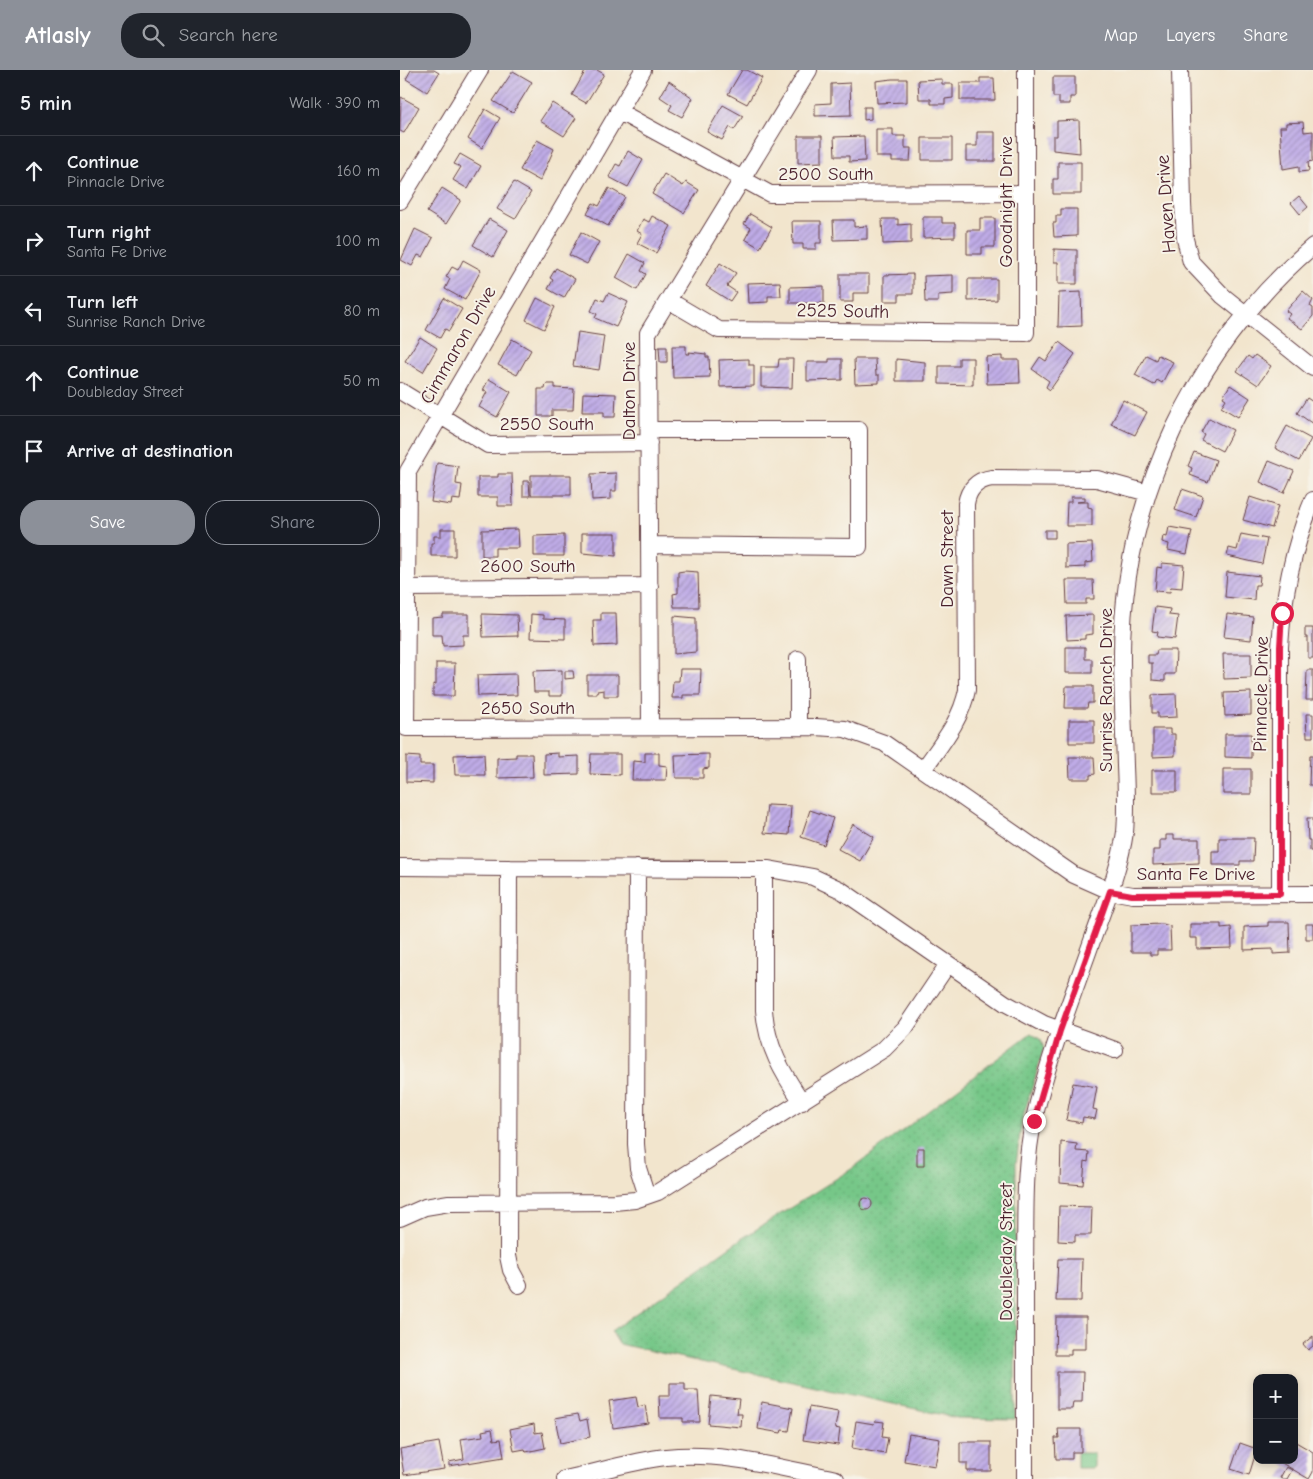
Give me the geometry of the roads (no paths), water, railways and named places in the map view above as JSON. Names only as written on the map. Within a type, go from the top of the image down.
[{"type":"street","points":[[400,201],[480,70]]},
{"type":"street","name":"Cimmaron Drive","points":[[406,728],[408,471],[643,70]]},
{"type":"street","name":"Dalton Drive","points":[[650,727],[648,333],[809,70]]},
{"type":"street","name":"Goodnight Drive","points":[[1026,70],[1026,333]]},
{"type":"street","name":"Haven Drive","points":[[1180,70],[1185,239],[1191,262],[1223,296],[1313,368]]},
{"type":"street","name":"2500 South","points":[[618,112],[770,194],[1026,193]]},
{"type":"street","name":"Sunrise Ranch Drive","points":[[1060,1031],[1110,891],[1125,831],[1122,654],[1126,596],[1133,553],[1148,493],[1184,408],[1210,363],[1246,315],[1274,283],[1313,246]]},
{"type":"street","name":"2525 South","points":[[668,300],[719,330],[1026,333]]},
{"type":"street","name":"2550 South","points":[[400,391],[488,445],[859,430],[859,546],[650,545]]},
{"type":"street","name":"Dawn Street","points":[[923,770],[955,725],[961,714],[967,690],[966,504],[972,488],[981,481],[992,478],[1078,478],[1105,480],[1148,493]]},
{"type":"street","name":"Pinnacle Drive","points":[[1280,894],[1280,647],[1282,613],[1294,555],[1313,500]]},
{"type":"street","name":"2600 South","points":[[406,588],[650,586]]},
{"type":"street","points":[[798,660],[798,727]]},
{"type":"street","name":"2650 South","points":[[406,728],[831,727],[865,735],[884,743],[923,770]]},
{"type":"street","name":"Santa Fe Drive","points":[[923,770],[1074,875],[1110,891],[1132,895],[1313,894]]},
{"type":"street","points":[[400,867],[764,868],[797,872],[834,886],[1005,1003],[1060,1031],[1115,1050]]},
{"type":"street","points":[[509,868],[508,1256],[511,1270],[519,1285]]},
{"type":"street","points":[[637,868],[636,1144],[638,1168],[647,1196]]},
{"type":"street","points":[[764,868],[765,1022],[769,1043],[777,1062],[802,1102]]},
{"type":"street","points":[[401,1215],[425,1207],[449,1203],[614,1202],[647,1196],[669,1186],[872,1058],[894,1039],[948,964]]},
{"type":"street","name":"Doubleday Street","points":[[1025,1479],[1027,1168],[1035,1114],[1060,1031]]},
{"type":"street","points":[[565,1479],[615,1474],[666,1458],[698,1456],[742,1460],[836,1479]]}]
